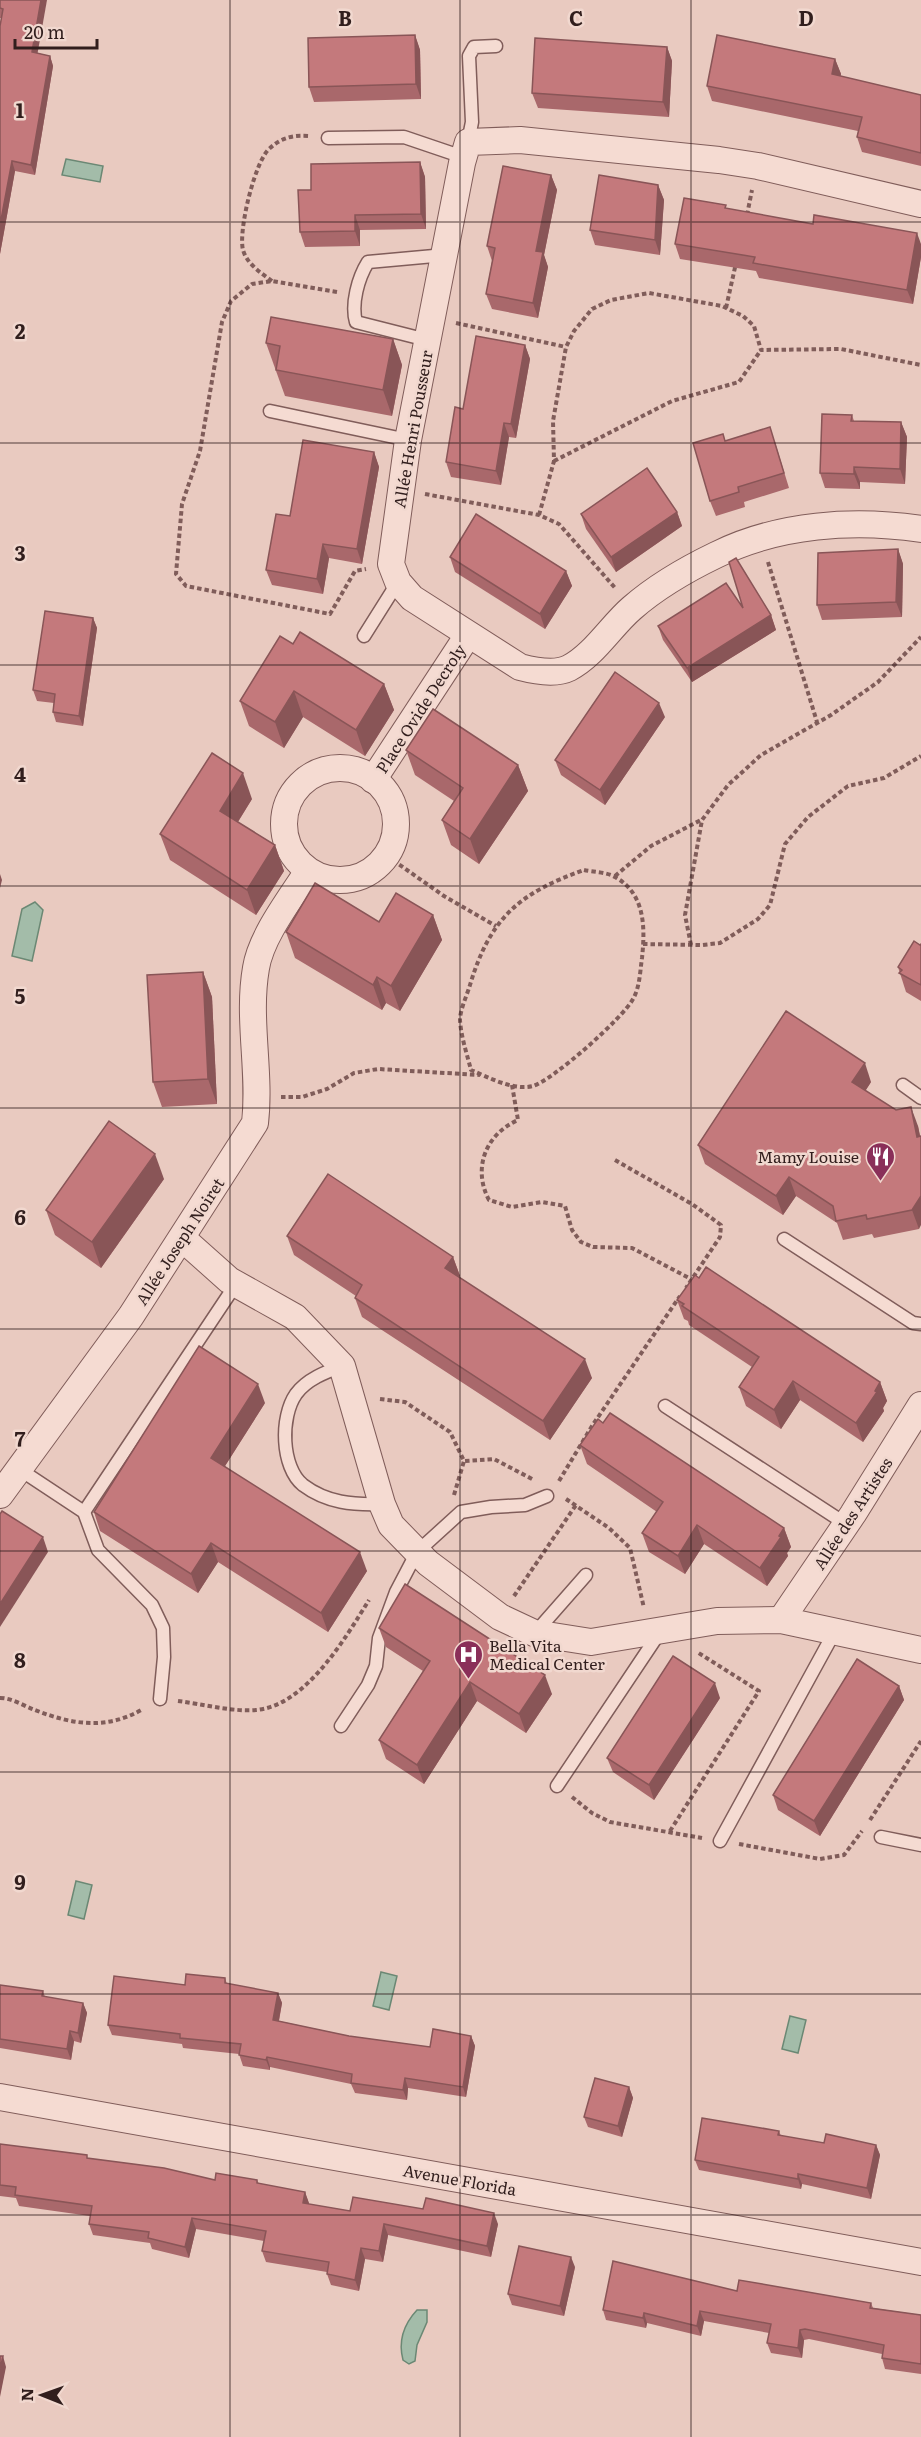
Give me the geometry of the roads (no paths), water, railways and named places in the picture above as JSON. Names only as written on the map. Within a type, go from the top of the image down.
[{"type":"street","points":[[466,149],[520,140],[758,166],[921,204]]},
{"type":"street","name":"Allée Henri Pousseur","points":[[395,573],[401,489],[408,440],[466,149]]},
{"type":"street","points":[[395,573],[412,598],[520,667],[538,672],[562,670],[583,657],[632,607],[698,564],[760,539],[810,528],[854,524],[921,529]]},
{"type":"street","name":"Place Ovide Decroly","points":[[373,780],[468,635]]},
{"type":"street","name":"Place Ovide Decroly","points":[[334,767],[357,769],[373,780],[394,802],[397,830],[387,856],[365,875],[336,881],[308,871],[292,855],[284,833],[285,810],[295,789],[312,774],[334,767]]},
{"type":"street","name":"Allée Joseph Noiret","points":[[0,1495],[131,1316],[183,1239],[255,1123],[258,1097],[254,1001],[256,966],[274,925],[308,871]]},
{"type":"street","points":[[183,1239],[236,1284],[295,1317],[342,1366],[382,1504],[391,1525],[428,1563],[500,1617],[534,1634],[591,1641],[717,1621],[781,1620],[921,1650]]},
{"type":"street","name":"Allée des Artistes","points":[[781,1620],[846,1524],[921,1405]]},
{"type":"street","name":"Avenue Florida","points":[[0,2097],[921,2262]]},
{"type":"lane","points":[[328,138],[404,136],[466,149],[472,122],[469,56],[474,47],[496,46]]},
{"type":"lane","points":[[430,329],[356,322],[353,313],[356,295],[362,270],[368,262],[445,255]]},
{"type":"lane","points":[[270,411],[408,440]]},
{"type":"lane","points":[[364,636],[395,573]]},
{"type":"lane","points":[[903,1085],[921,1098]]},
{"type":"lane","points":[[784,1239],[914,1323],[921,1324]]},
{"type":"lane","points":[[84,1512],[236,1284]]},
{"type":"lane","points":[[342,1366],[320,1374],[296,1395],[286,1420],[288,1461],[301,1483],[321,1496],[351,1505],[382,1504]]},
{"type":"lane","points":[[665,1406],[846,1524]]},
{"type":"lane","points":[[19,1469],[84,1512],[98,1550],[152,1605],[163,1628],[164,1657],[160,1699]]},
{"type":"lane","points":[[341,1726],[368,1685],[376,1666],[379,1638],[396,1592],[417,1552],[461,1512],[525,1505],[550,1493]]},
{"type":"lane","points":[[534,1634],[585,1575]]},
{"type":"lane","points":[[557,1786],[670,1630]]},
{"type":"lane","points":[[720,1841],[835,1631]]},
{"type":"lane","points":[[881,1837],[921,1845]]},
{"type":"place","name":"Mamy Louise","points":[[880,1182]]},
{"type":"place","name":"Bella Vita Medical Center","points":[[468,1680]]}]
